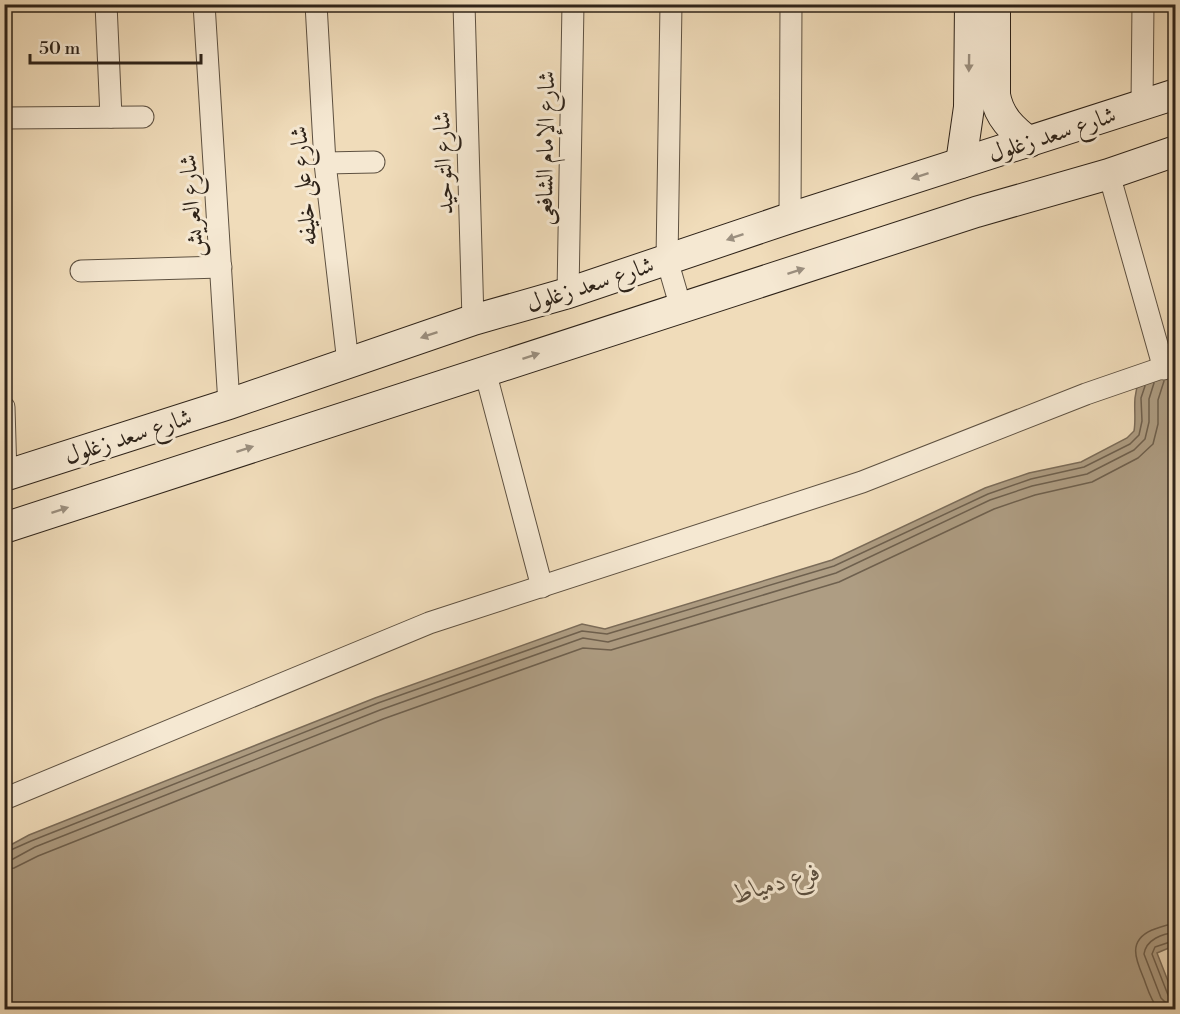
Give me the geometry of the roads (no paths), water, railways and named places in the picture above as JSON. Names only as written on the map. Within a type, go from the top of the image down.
[{"type":"main road","points":[[961,163],[969,107],[970,4]]},
{"type":"main road","points":[[995,4],[995,95],[997,105],[1006,122],[1029,142]]},
{"type":"main road","name":"شارع سعد زغلول","points":[[5,476],[229,404],[473,320],[568,293],[790,218],[1176,94]]},
{"type":"main road","name":"شارع سعد زغلول","points":[[4,528],[976,212],[1108,174],[1176,151]]},
{"type":"street","points":[[106,4],[111,117]]},
{"type":"street","name":"شارع العريش","points":[[204,4],[229,404]]},
{"type":"street","name":"شارع على خليفه","points":[[316,4],[325,163],[348,363]]},
{"type":"street","name":"شارع التوحيد","points":[[464,4],[473,320]]},
{"type":"street","name":"شارع الإمام الشافعى","points":[[568,293],[573,4]]},
{"type":"street","points":[[671,4],[668,260],[681,308]]},
{"type":"street","points":[[790,4],[790,218]]},
{"type":"street","points":[[1142,105],[1143,4]]},
{"type":"street","points":[[4,118],[143,117]]},
{"type":"street","points":[[325,163],[374,162]]},
{"type":"street","points":[[4,799],[429,623],[862,482],[1086,394],[1170,366],[1108,174]]},
{"type":"street","points":[[81,271],[221,267]]},
{"type":"street","points":[[485,371],[542,587]]},
{"type":"street","points":[[4,407],[5,476]]},
{"type":"water","name":"فرع دمياط","points":[[1175,336],[1176,945],[1157,953],[1175,999],[1175,1009],[5,1010],[5,848],[29,835],[375,698],[582,624],[605,629],[832,560],[985,488],[1029,473],[1081,462],[1127,438],[1134,431],[1135,398],[1140,379],[1154,356]]}]
